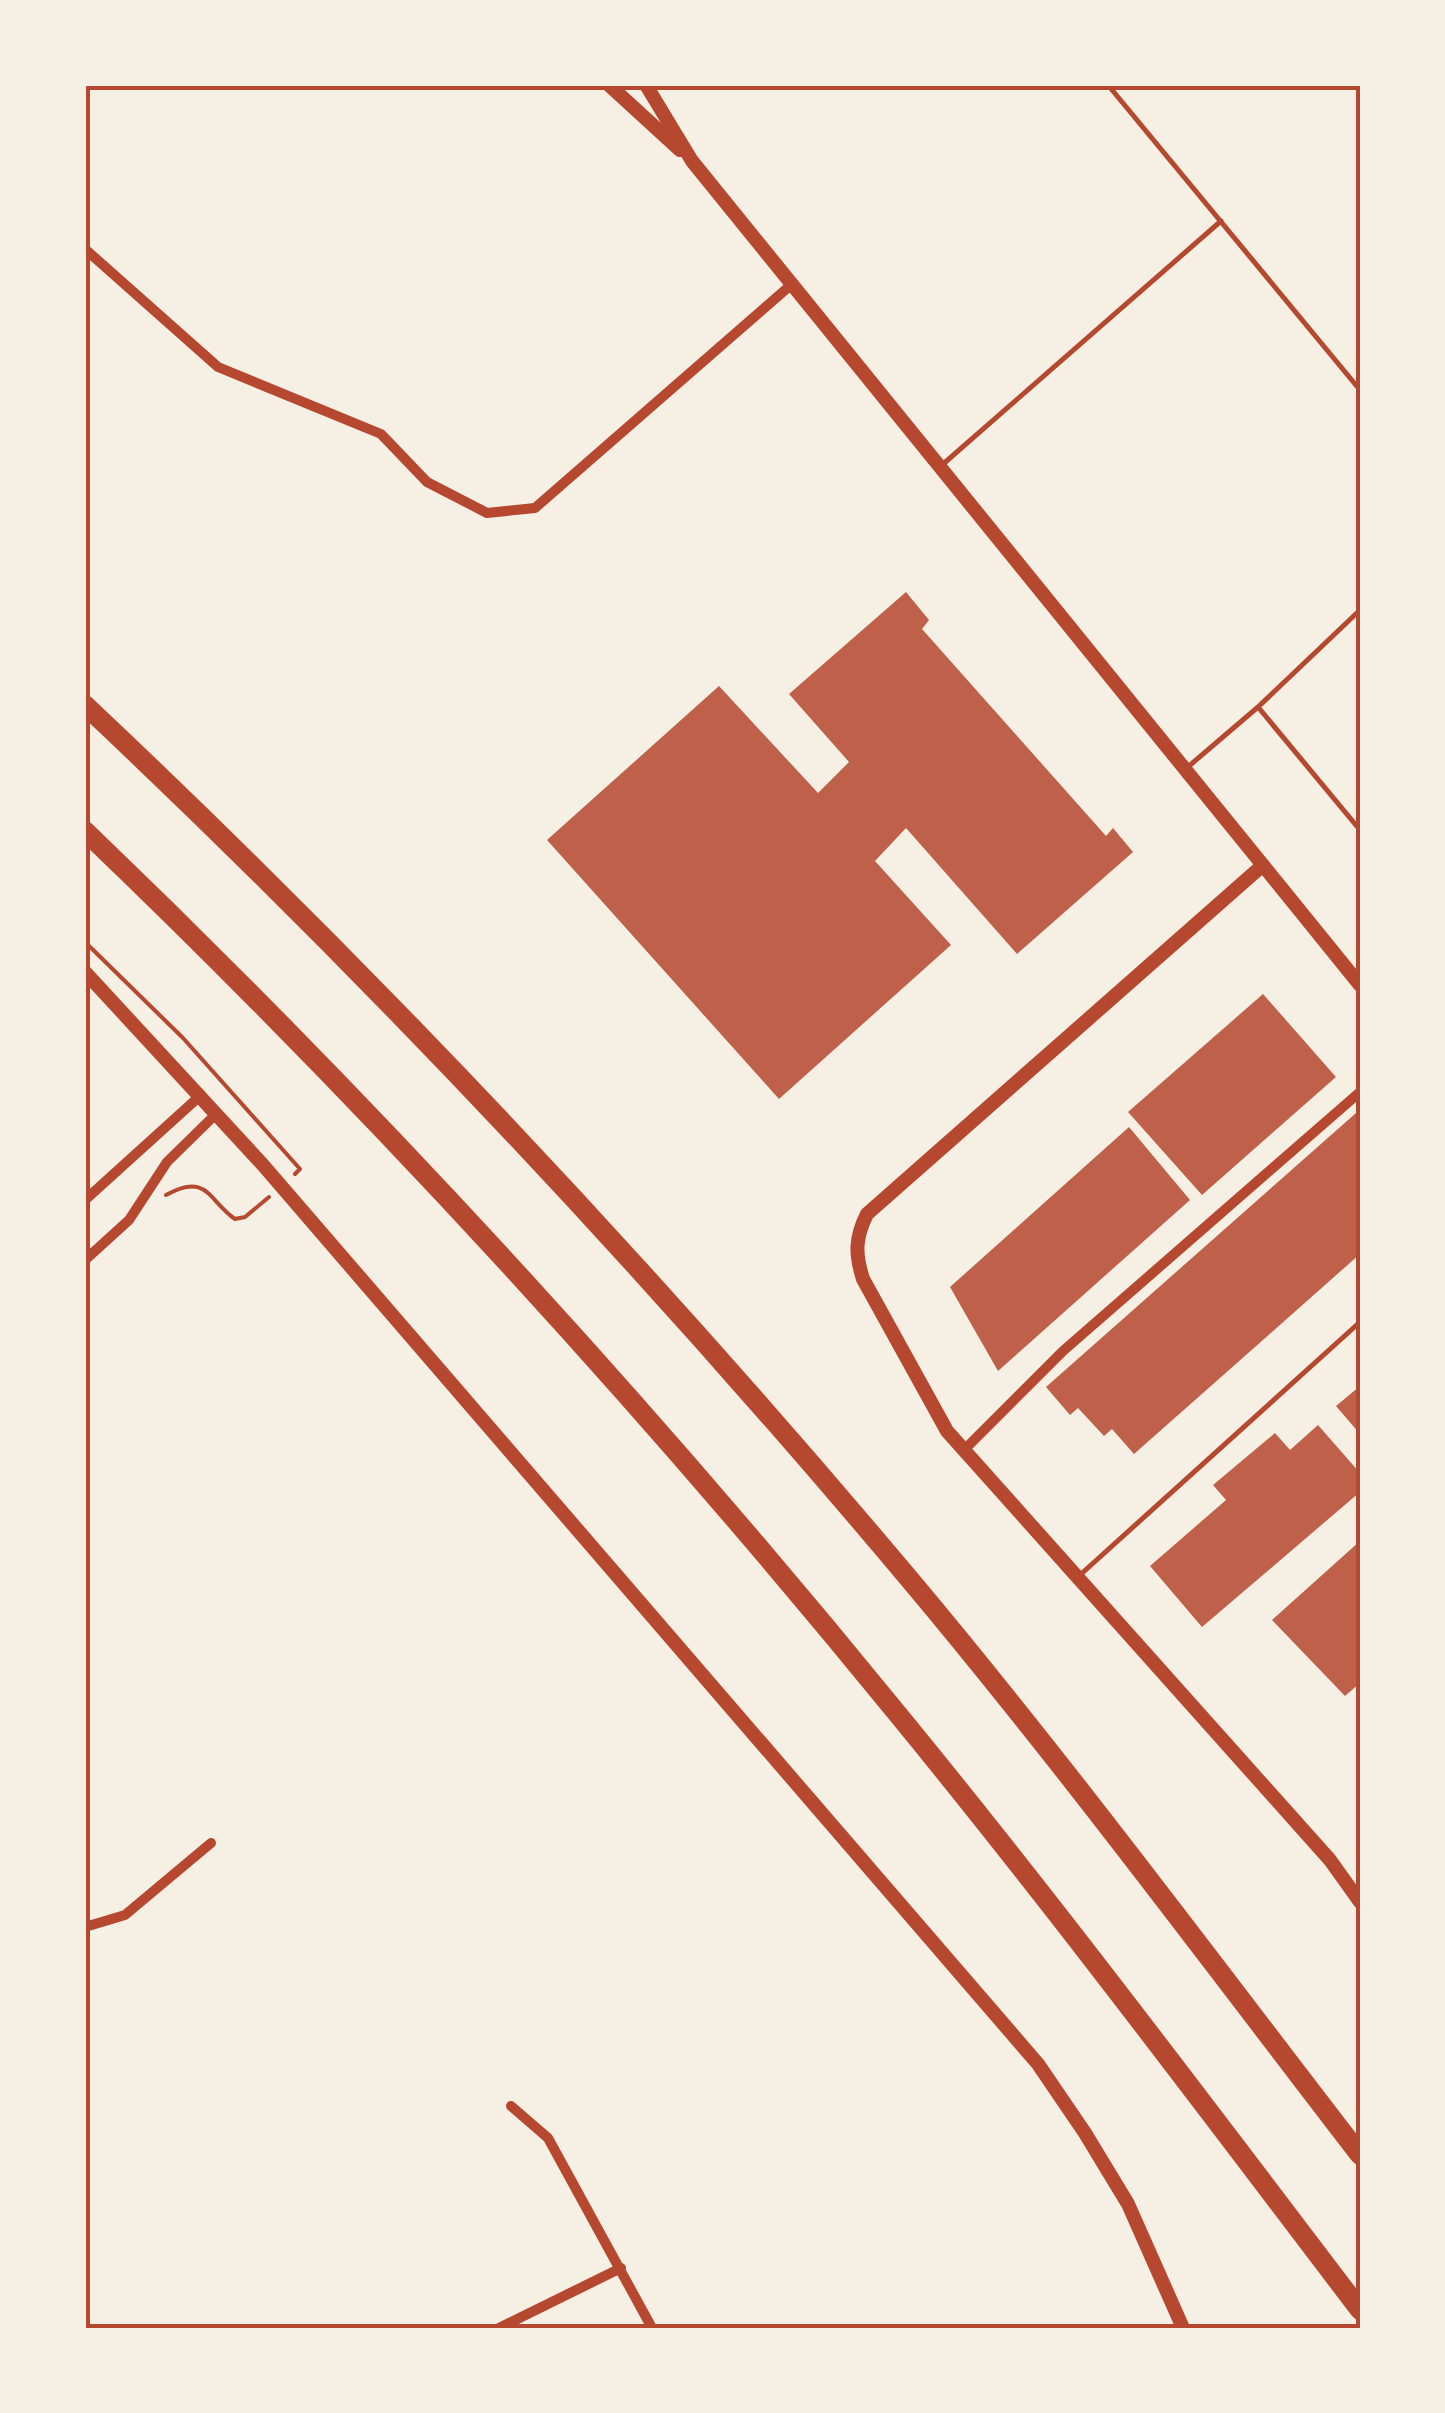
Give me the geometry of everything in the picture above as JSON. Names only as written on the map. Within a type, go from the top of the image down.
[{"type":"highway","points":[[85,705],[378,991],[784,1433],[913,1584],[1360,2155]]},
{"type":"highway","points":[[85,831],[354,1101],[602,1366],[716,1497],[898,1714],[1360,2310]]},
{"type":"street","points":[[609,85],[692,161]]},
{"type":"street","points":[[646,85],[692,161],[1360,985]]},
{"type":"street","points":[[85,249],[218,368],[381,434],[427,482],[488,512],[534,508],[792,284]]},
{"type":"street","points":[[1262,864],[867,1214],[855,1252],[863,1279],[947,1430],[1330,1860],[1360,1902]]},
{"type":"street","points":[[85,972],[217,1113],[1038,2064],[1086,2133],[1128,2204],[1183,2328]]},
{"type":"street","points":[[964,1450],[1063,1351],[1360,1092]]},
{"type":"street","points":[[85,1200],[201,1095]]},
{"type":"street","points":[[85,1260],[136,1212],[167,1162],[217,1113]]},
{"type":"street","points":[[85,1927],[125,1915],[210,1843]]},
{"type":"street","points":[[510,2106],[548,2138],[652,2328]]},
{"type":"street","points":[[499,2328],[621,2268]]},
{"type":"lane","points":[[1108,85],[1360,390]]},
{"type":"lane","points":[[940,467],[1221,221]]},
{"type":"lane","points":[[1185,769],[1258,707],[1360,610]]},
{"type":"lane","points":[[1258,707],[1360,830]]},
{"type":"lane","points":[[1078,1577],[1360,1322]]},
{"type":"building","points":[[906,592],[929,620],[922,629],[1106,836],[1113,828],[1133,852],[1017,954],[906,828],[875,861],[951,945],[779,1099],[547,840],[719,686],[818,793],[849,762],[789,694]]},
{"type":"building","points":[[1263,994],[1336,1077],[1202,1195],[1128,1112]]},
{"type":"building","points":[[1356,1113],[1360,1118],[1360,1254],[1134,1454],[1112,1429],[1104,1436],[1078,1408],[1070,1415],[1046,1387]]},
{"type":"building","points":[[1129,1127],[1190,1200],[998,1371],[950,1287]]},
{"type":"building","points":[[1360,1386],[1360,1434],[1336,1406]]},
{"type":"building","points":[[1318,1425],[1360,1473],[1360,1492],[1202,1627],[1150,1566],[1226,1500],[1213,1485],[1275,1433],[1290,1450]]},
{"type":"building","points":[[1360,1541],[1360,1683],[1345,1696],[1272,1620]]}]
